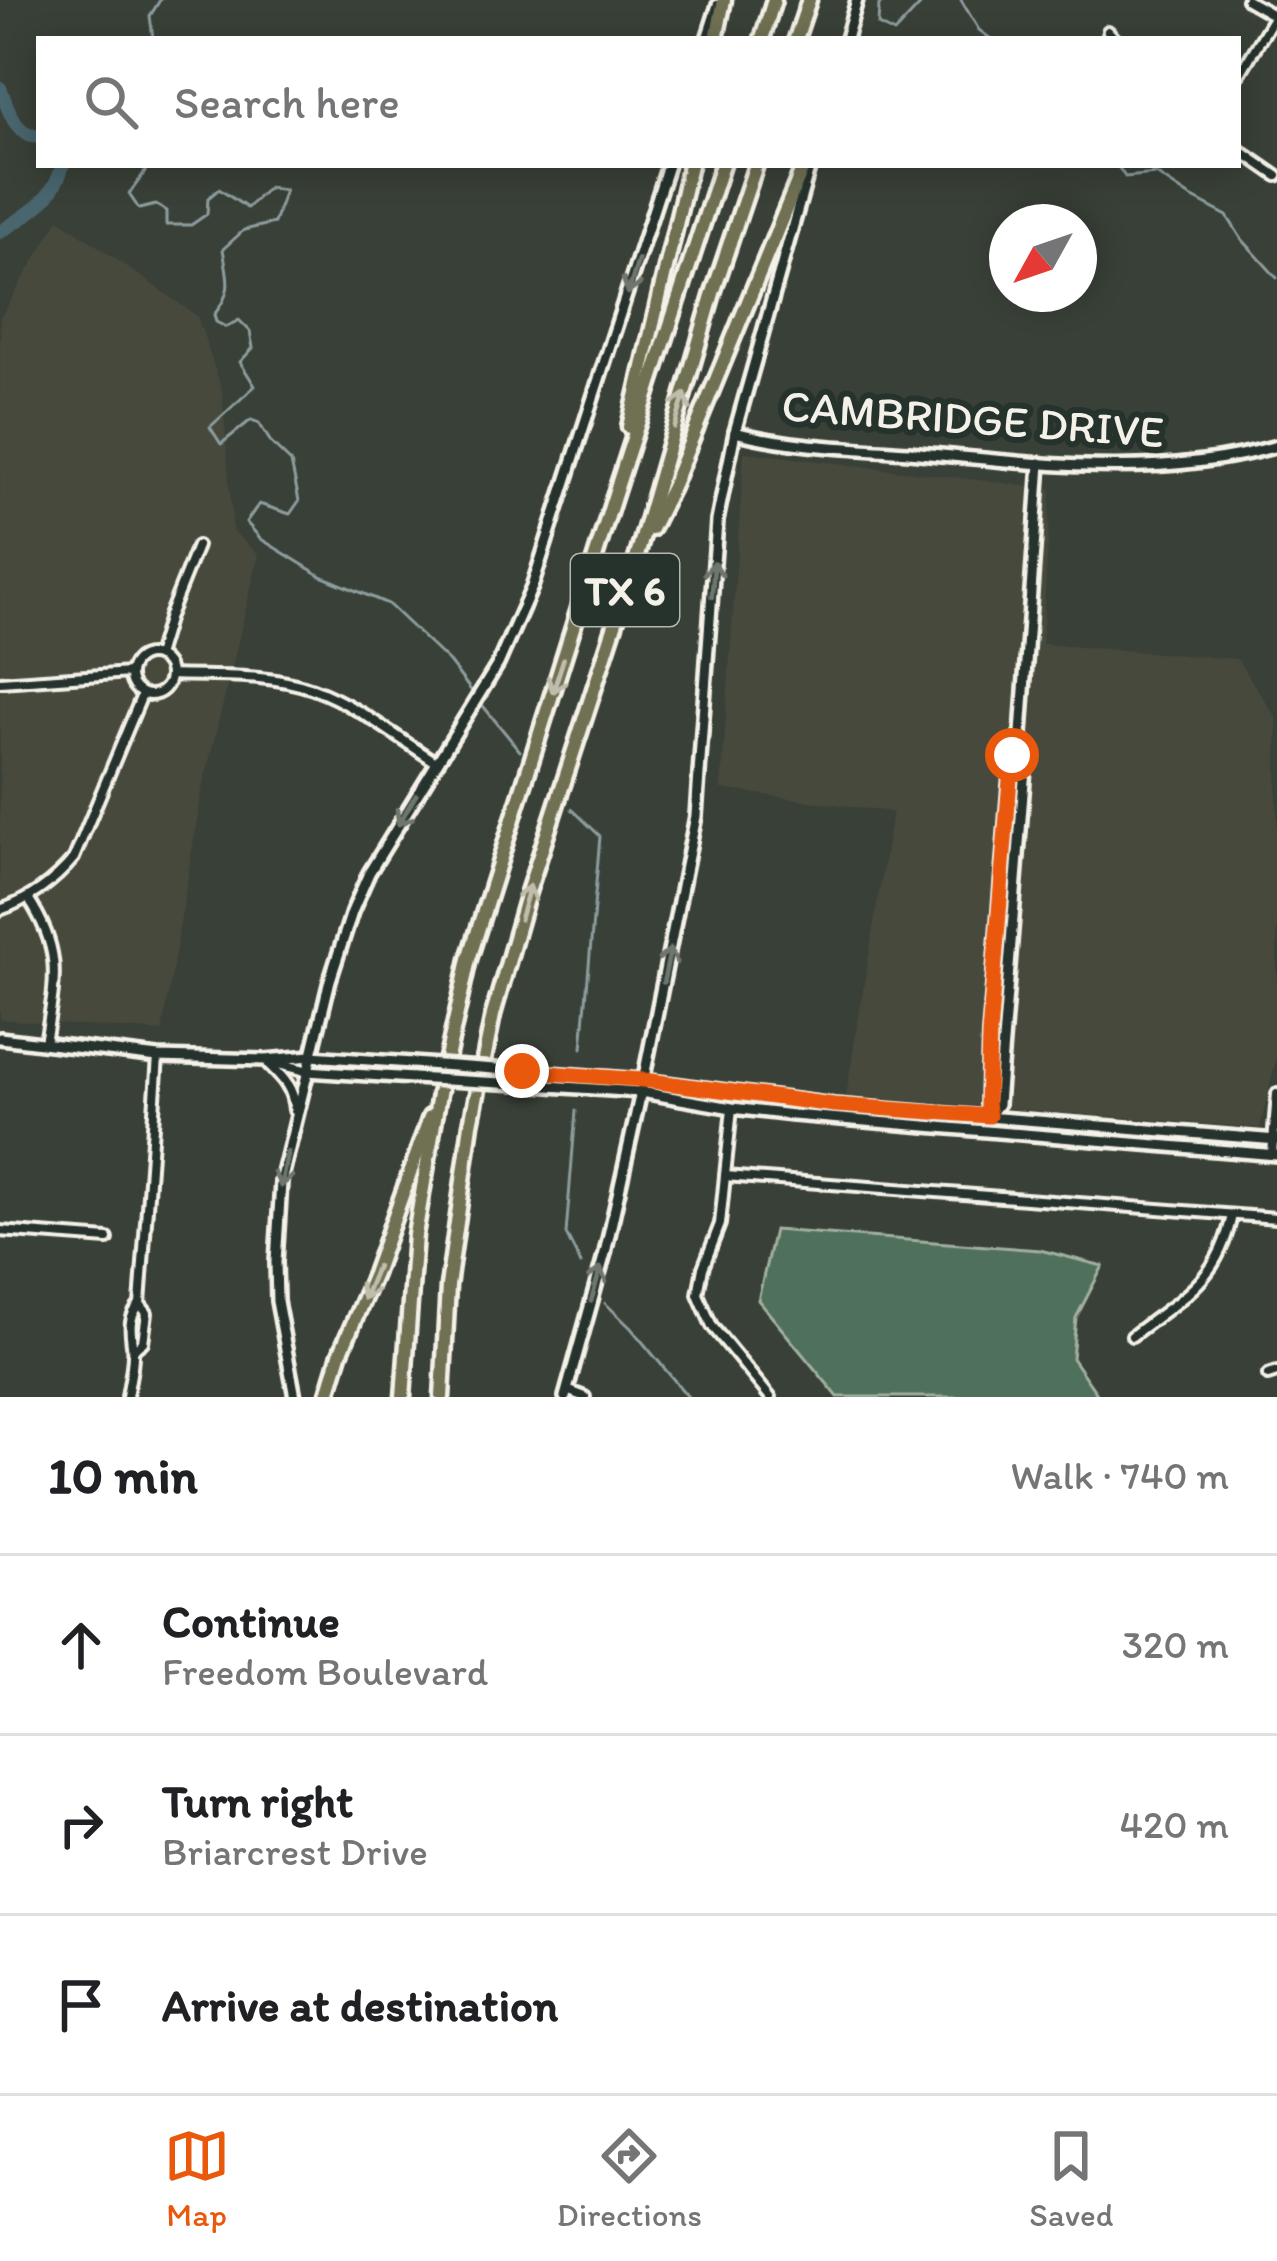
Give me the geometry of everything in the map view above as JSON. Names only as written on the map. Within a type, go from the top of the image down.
[{"type":"highway","points":[[713,36],[722,0]]},
{"type":"highway","points":[[763,36],[774,0]]},
{"type":"highway","points":[[797,36],[809,0]]},
{"type":"highway","points":[[614,497],[689,168]]},
{"type":"highway","name":"TX 6","points":[[404,1397],[415,1235],[469,959],[721,168]]},
{"type":"highway","name":"TX 6","points":[[443,1397],[448,1286],[471,1124],[493,1015],[755,168]]},
{"type":"highway","points":[[634,562],[672,487],[806,168]]},
{"type":"highway","points":[[327,1397],[439,1094]]},
{"type":"main road","points":[[847,36],[857,0]]},
{"type":"main road","points":[[295,1397],[281,1330],[276,1262],[281,1182],[330,980],[370,873],[498,664],[532,587],[667,168]]},
{"type":"main road","points":[[566,1393],[605,1253],[696,816],[717,521],[735,432],[806,168]]},
{"type":"main road","name":"CAMBRIDGE DRIVE","points":[[735,432],[1040,464],[1143,468],[1277,446]]},
{"type":"main road","points":[[989,1116],[998,1104],[1026,756],[1021,734],[1040,464]]},
{"type":"main road","points":[[988,1131],[989,1034],[1005,839],[1012,755],[1021,734]]},
{"type":"main road","points":[[1005,839],[1019,841]]},
{"type":"main road","points":[[999,916],[1013,917]]},
{"type":"main road","points":[[994,982],[1008,983]]},
{"type":"main road","points":[[0,1038],[158,1058],[311,1056],[643,1080],[834,1105],[1275,1140]]},
{"type":"main road","points":[[265,1060],[307,1071],[641,1092],[732,1108],[1275,1155]]},
{"type":"main road","points":[[265,1060],[293,1093],[296,1118]]},
{"type":"street","points":[[1241,72],[1276,14],[1247,0]]},
{"type":"street","points":[[1241,151],[1277,176]]},
{"type":"street","points":[[157,656],[197,546]]},
{"type":"street","points":[[148,654],[157,656],[164,660],[168,682],[160,692],[142,694],[133,688],[133,664],[148,654]]},
{"type":"street","points":[[0,682],[130,673]]},
{"type":"street","points":[[170,675],[309,687],[436,762]]},
{"type":"street","points":[[0,910],[28,898],[74,858],[142,694]]},
{"type":"street","points":[[28,898],[51,939],[54,964],[45,1042]]},
{"type":"street","points":[[127,1397],[133,1350],[128,1337],[133,1311],[140,1304],[158,1058]]},
{"type":"street","points":[[1275,1155],[1277,1094]]},
{"type":"street","points":[[732,1108],[720,1224],[698,1294],[712,1326],[770,1397]]},
{"type":"street","points":[[725,1176],[1277,1218]]},
{"type":"street","points":[[1132,1336],[1209,1272],[1220,1257],[1232,1215]]},
{"type":"street","points":[[0,1232],[107,1239]]},
{"type":"street","points":[[133,1350],[143,1342],[147,1313],[140,1304]]},
{"type":"street","points":[[566,1393],[585,1397]]},
{"type":"shaded area","points":[[59,219],[197,316],[222,390],[233,531],[259,555],[202,790],[162,1032],[0,1019],[0,318]]},
{"type":"shaded area","points":[[744,452],[1051,489],[1042,644],[1237,659],[1277,719],[1277,1055],[1260,1128],[846,1096],[892,812],[721,789]]},
{"type":"green space","points":[[774,1230],[1040,1250],[1103,1266],[1076,1318],[1072,1358],[1099,1397],[838,1397],[758,1300]]},
{"type":"waterway","points":[[153,36],[150,16],[160,0]]},
{"type":"waterway","points":[[888,0],[879,5],[878,25],[894,33],[925,0]]},
{"type":"waterway","points":[[961,0],[987,36]]},
{"type":"waterway","points":[[0,88],[18,126],[36,136]]},
{"type":"waterway","points":[[0,232],[46,197],[62,168]]},
{"type":"waterway","points":[[146,168],[129,194],[139,209],[156,205],[166,211],[166,225],[191,225],[207,214],[208,198],[219,189],[247,208],[268,188],[285,190],[274,223],[244,230],[223,249],[227,291],[214,315],[226,327],[239,320],[250,331],[253,348],[240,362],[255,386],[210,427],[221,444],[251,420],[259,423],[291,462],[299,501],[290,514],[259,504],[246,522],[261,539],[321,576],[388,604],[449,662],[473,693]]},
{"type":"waterway","points":[[1119,168],[1125,177],[1156,174],[1227,216],[1277,278]]},
{"type":"waterway","points":[[479,701],[520,751]]},
{"type":"waterway","points":[[572,809],[600,836],[582,1048]]},
{"type":"waterway","points":[[576,1111],[566,1234],[581,1264]]},
{"type":"waterway","points":[[605,1303],[688,1397]]},
{"type":"route","points":[[522,1071],[643,1080],[834,1105],[989,1116],[989,1034],[1012,755]]}]
